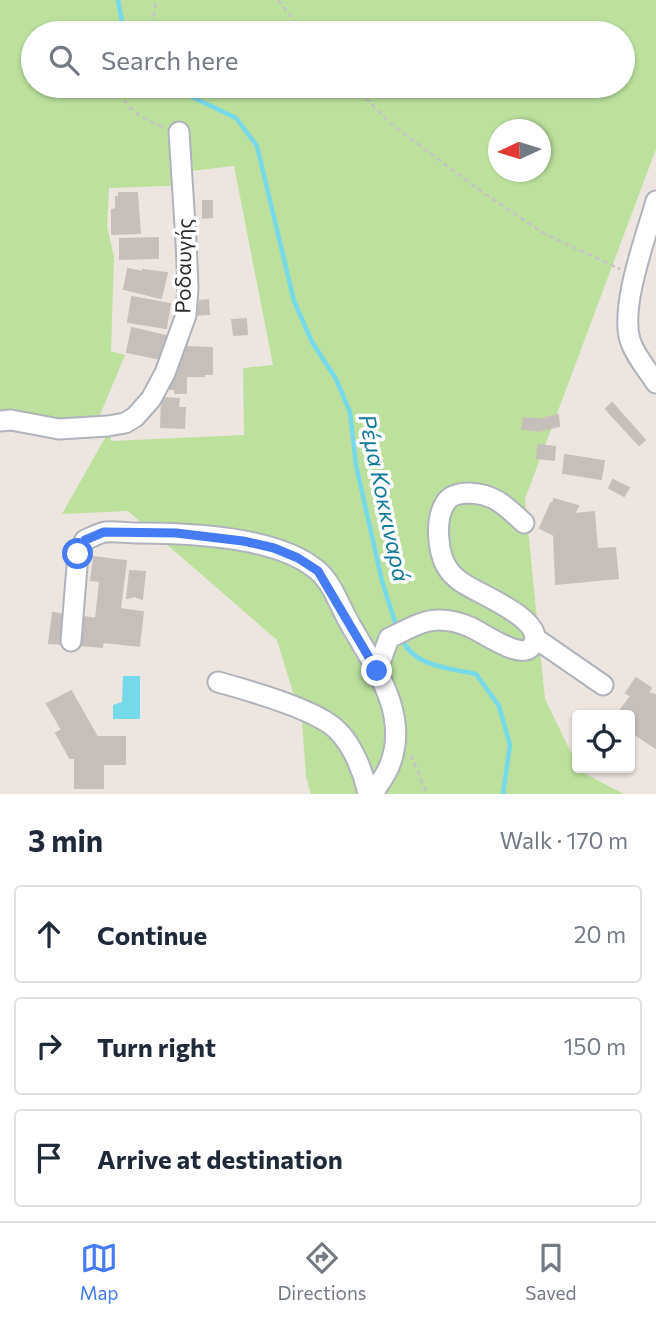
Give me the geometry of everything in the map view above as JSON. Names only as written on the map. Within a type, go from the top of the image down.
[{"type":"street","name":"Ροδαυγής","points":[[0,421],[11,420],[59,429],[108,426],[125,423],[135,417],[151,399],[165,373],[186,315],[186,241],[178,132]]},
{"type":"street","points":[[656,201],[627,317],[630,340],[656,383]]},
{"type":"street","points":[[377,671],[389,638],[427,621],[450,621],[468,626],[516,651],[533,646],[535,638],[532,630],[516,612],[492,596],[464,584],[450,572],[439,547],[438,533],[442,512],[446,501],[454,495],[481,494],[500,500],[524,523]]},
{"type":"street","points":[[71,641],[78,554],[85,540],[104,532],[176,533],[243,541],[274,548],[298,558],[318,571],[384,682],[394,710],[393,753],[389,767],[370,794]]},
{"type":"street","points":[[535,638],[603,685]]},
{"type":"street","points":[[218,682],[308,713],[331,725],[340,733],[357,763],[370,794]]},
{"type":"path","points":[[153,21],[156,0]]},
{"type":"path","points":[[278,0],[295,21]]},
{"type":"path","points":[[122,98],[145,121],[178,132]]},
{"type":"path","points":[[366,98],[391,124],[485,194],[545,234],[635,277]]},
{"type":"green space","points":[[0,0],[656,0],[656,149],[525,499],[545,699],[572,755],[572,773],[584,773],[624,794],[311,794],[306,777],[302,722],[277,640],[128,511],[62,514],[110,429],[111,441],[244,435],[243,368],[273,365],[234,166],[191,171],[191,185],[109,188],[107,226],[114,257],[111,351],[125,355],[100,415],[61,422],[0,410]]},
{"type":"water","points":[[123,676],[140,676],[140,719],[113,719],[113,705],[122,702]]},
{"type":"building","points":[[119,193],[137,193],[140,233],[112,234],[112,210],[116,209],[116,197],[119,197]]},
{"type":"building","points":[[203,201],[212,201],[212,217],[203,218]]},
{"type":"building","points":[[158,238],[158,258],[120,259],[120,239]]},
{"type":"building","points":[[128,269],[167,273],[161,298],[124,289]]},
{"type":"building","points":[[132,297],[170,304],[166,328],[128,322]]},
{"type":"building","points":[[208,300],[209,314],[194,315],[193,304]]},
{"type":"building","points":[[246,319],[247,334],[234,335],[232,320]]},
{"type":"building","points":[[132,328],[166,336],[161,359],[127,352]]},
{"type":"building","points":[[186,347],[212,348],[212,374],[169,376],[179,352],[186,352]]},
{"type":"building","points":[[166,376],[186,376],[186,393],[175,393],[175,389],[166,389]]},
{"type":"building","points":[[162,398],[179,399],[178,408],[185,408],[184,428],[161,427]]},
{"type":"building","points":[[612,403],[645,440],[639,445],[606,409]]},
{"type":"building","points":[[558,415],[559,426],[539,431],[522,429],[524,418],[540,419]]},
{"type":"building","points":[[538,445],[555,447],[554,460],[537,458]]},
{"type":"building","points":[[565,455],[604,461],[601,479],[563,473]]},
{"type":"building","points":[[613,480],[629,488],[624,496],[609,488]]},
{"type":"building","points":[[554,499],[578,506],[574,514],[594,512],[597,549],[615,548],[618,578],[556,584],[554,535],[540,528]]},
{"type":"building","points":[[94,557],[126,561],[120,609],[143,612],[139,646],[103,642],[102,647],[81,645],[84,617],[96,619],[100,581],[91,580]]},
{"type":"building","points":[[130,571],[145,572],[142,599],[135,596],[127,598]]},
{"type":"building","points":[[53,613],[66,615],[62,644],[49,643]]},
{"type":"building","points":[[636,678],[651,688],[648,693],[656,695],[656,748],[635,734],[635,710],[621,710],[631,696],[626,693]]},
{"type":"building","points":[[71,691],[97,737],[125,737],[125,764],[103,764],[103,788],[75,788],[75,758],[70,758],[56,733],[62,730],[47,704]]},
{"type":"waterway","name":"Ρέμα Κοκκιναρά","points":[[118,0],[122,21]]},
{"type":"waterway","name":"Ρέμα Κοκκιναρά","points":[[194,98],[236,118],[257,146],[294,301],[312,342],[336,379],[350,412],[356,465],[382,581],[397,628]]},
{"type":"waterway","name":"Ρέμα Κοκκιναρά","points":[[402,639],[408,648],[424,661],[476,674],[499,706],[510,745],[503,794]]},
{"type":"route","points":[[78,554],[85,540],[104,532],[176,533],[243,541],[274,548],[298,558],[318,571],[377,671]]}]
